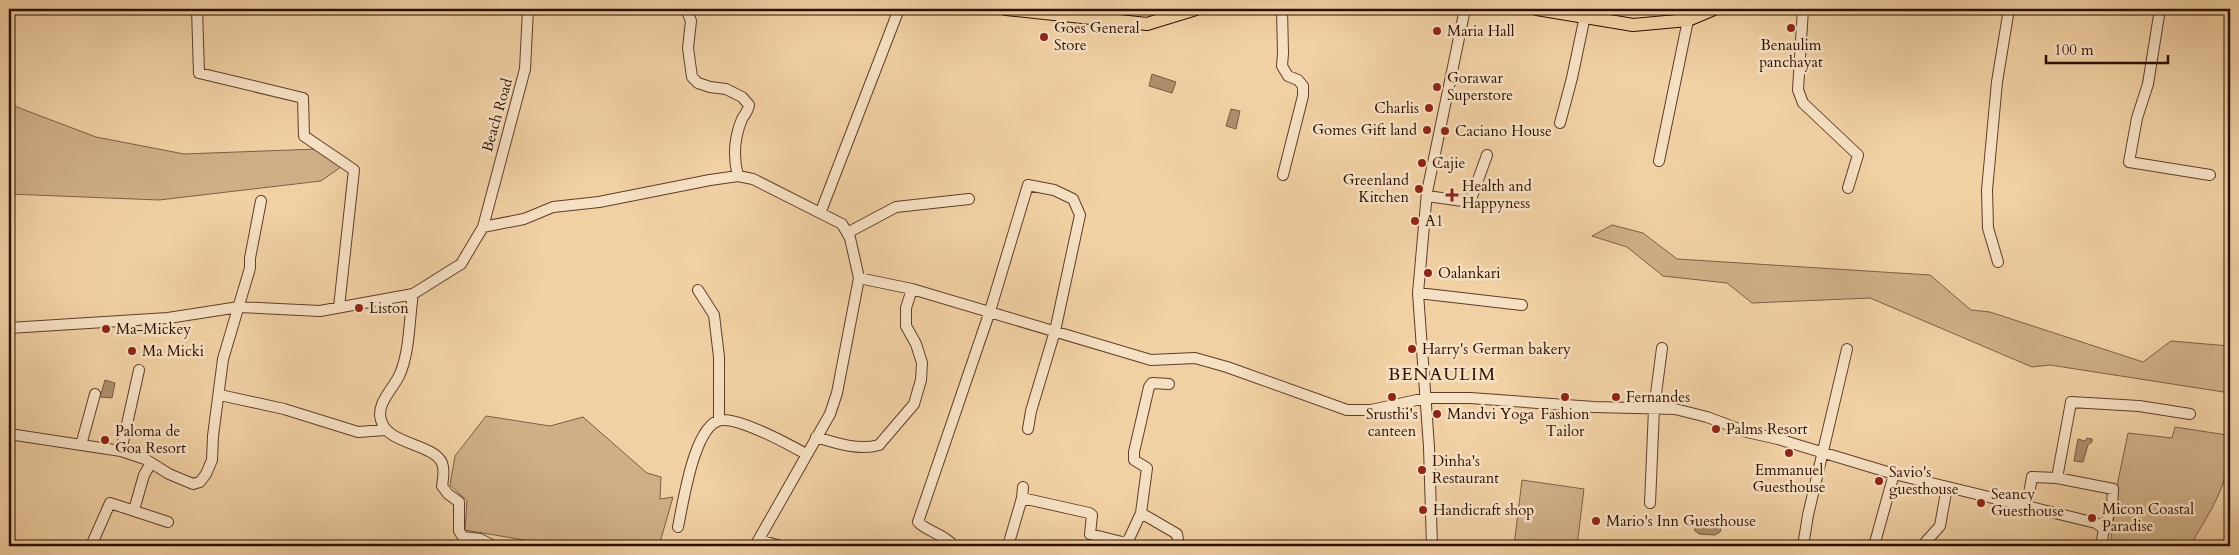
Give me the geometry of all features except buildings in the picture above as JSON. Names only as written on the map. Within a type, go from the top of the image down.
[{"type":"main road","points":[[1006,9],[1147,24],[1196,9]]},
{"type":"main road","points":[[1536,9],[1633,24],[1688,20],[1714,9]]},
{"type":"street","points":[[197,9],[199,73],[303,98],[304,136],[354,170],[339,307]]},
{"type":"street","name":"Beach Road","points":[[413,294],[461,264],[483,227],[525,69],[528,9]]},
{"type":"street","points":[[686,9],[691,21],[688,48],[692,77],[698,83],[710,87],[726,88],[742,97],[749,105],[737,136],[734,157],[738,176]]},
{"type":"street","points":[[822,212],[899,9]]},
{"type":"street","points":[[1282,9],[1284,53],[1282,66],[1288,76],[1298,80],[1303,86],[1303,96],[1283,175]]},
{"type":"street","points":[[1432,546],[1430,447],[1418,293],[1427,196],[1465,9]]},
{"type":"street","points":[[1803,9],[1798,90],[1803,103],[1858,155],[1848,188]]},
{"type":"street","points":[[1998,262],[1988,228],[1987,190],[1997,82],[2009,9]]},
{"type":"street","points":[[2160,9],[2148,84],[2138,118],[2130,162],[2210,174]]},
{"type":"street","points":[[1560,123],[1585,16]]},
{"type":"street","points":[[1659,161],[1688,20]]},
{"type":"street","points":[[1427,196],[1470,202],[1487,155]]},
{"type":"street","points":[[483,227],[524,219],[553,207],[599,202],[738,176],[753,179],[822,212],[842,224],[850,238],[859,278],[837,393],[830,414],[757,543],[781,546]]},
{"type":"street","points":[[954,546],[946,537],[926,528],[918,522],[990,311],[1028,184],[1054,190],[1073,199],[1080,215],[1054,331],[1031,411],[1028,429]]},
{"type":"street","points":[[847,233],[896,207],[969,199]]},
{"type":"street","points":[[9,434],[121,451],[151,463],[169,474],[193,484],[200,482],[212,460],[213,436],[220,395],[223,359],[250,268],[260,201]]},
{"type":"street","points":[[859,278],[912,289],[1151,360],[1195,358],[1227,366],[1347,410],[1371,410],[1426,398],[1470,398],[1594,407],[1675,409],[1708,417],[1748,432],[1894,474],[2096,523],[2104,529]]},
{"type":"street","points":[[816,437],[843,444],[872,448],[879,445],[914,404],[922,363],[916,344],[906,326],[906,308],[912,289]]},
{"type":"street","points":[[698,290],[714,314],[719,357],[719,420]]},
{"type":"street","points":[[1418,293],[1522,305]]},
{"type":"street","points":[[9,328],[168,318],[239,307],[320,311],[413,294],[404,361],[400,374],[380,407],[380,420],[385,430]]},
{"type":"street","points":[[1650,503],[1654,409],[1662,348]]},
{"type":"street","points":[[1803,546],[1822,452],[1847,350]]},
{"type":"street","points":[[121,451],[139,370]]},
{"type":"street","points":[[1022,498],[1089,513],[1092,515],[1090,534],[1122,542],[1128,541],[1140,513],[1147,468],[1134,460],[1134,452],[1149,387],[1152,383],[1169,384]]},
{"type":"street","points":[[81,445],[95,394]]},
{"type":"street","points":[[220,395],[284,409],[358,432],[385,430],[433,455],[441,462],[442,486],[448,494],[459,502],[459,531],[463,537],[480,539],[491,546]]},
{"type":"street","points":[[2057,478],[2071,402],[2139,406],[2190,414]]},
{"type":"street","points":[[678,527],[699,442],[708,427],[719,420],[732,421],[751,428],[806,454]]},
{"type":"street","points":[[134,510],[144,476],[151,463]]},
{"type":"street","points":[[1874,546],[1894,474]]},
{"type":"street","points":[[2027,505],[2032,476],[2057,478],[2113,489],[2112,505],[2104,529],[2101,546]]},
{"type":"street","points":[[1008,546],[1022,498],[1023,486]]},
{"type":"street","points":[[1922,546],[1940,526],[1947,487]]},
{"type":"street","points":[[91,546],[110,503],[168,522]]},
{"type":"street","points":[[1140,513],[1177,534],[1180,546]]},
{"type":"shaded area","points":[[1152,74],[1176,82],[1172,93],[1149,86]]},
{"type":"shaded area","points":[[9,104],[96,137],[184,154],[317,149],[341,167],[321,181],[159,200],[9,194]]},
{"type":"shaded area","points":[[1231,109],[1240,111],[1236,129],[1226,126]]},
{"type":"shaded area","points":[[1612,225],[1643,233],[1677,259],[1930,275],[1971,310],[1990,312],[2143,362],[2171,341],[2230,346],[2230,393],[2050,365],[2032,367],[1870,298],[1752,303],[1727,283],[1663,276],[1627,247],[1592,236]]},
{"type":"shaded area","points":[[105,380],[115,383],[112,398],[100,397]]},
{"type":"shaded area","points":[[486,416],[550,426],[583,417],[647,473],[661,477],[660,499],[673,497],[659,546],[525,546],[524,540],[465,530],[467,501],[450,485],[455,456]]},
{"type":"shaded area","points":[[2175,427],[2227,435],[2229,451],[2227,466],[2224,480],[2213,507],[2190,546],[2110,546],[2118,481],[2128,433],[2172,438]]},
{"type":"shaded area","points":[[2087,438],[2092,439],[2092,442],[2088,445],[2083,462],[2074,461],[2078,439],[2085,441]]},
{"type":"shaded area","points":[[1522,480],[1584,489],[1577,546],[1514,546]]},
{"type":"shaded area","points":[[1698,519],[1718,525],[1721,529],[1720,532],[1715,535],[1699,534],[1694,530],[1698,525]]},
{"type":"place","name":"Benaulim panchayat","points":[[1791,28]]},
{"type":"place","name":"Maria Hall","points":[[1437,31]]},
{"type":"place","name":"Goes General Store","points":[[1044,37]]},
{"type":"place","name":"Gorawar Superstore","points":[[1437,87]]},
{"type":"place","name":"Charlis","points":[[1429,108]]},
{"type":"place","name":"Gomes Gift land","points":[[1427,130]]},
{"type":"place","name":"Caciano House","points":[[1445,131]]},
{"type":"place","name":"Cajie","points":[[1422,163]]},
{"type":"place","name":"Greenland Kitchen","points":[[1419,189]]},
{"type":"place","name":"Health and Happyness","points":[[1452,195]]},
{"type":"place","name":"A1","points":[[1415,221]]},
{"type":"place","name":"Oalankari","points":[[1428,273]]},
{"type":"place","name":"Liston","points":[[359,308]]},
{"type":"place","name":"Ma-Mickey","points":[[106,329]]},
{"type":"place","name":"Harry's German bakery","points":[[1412,349]]},
{"type":"place","name":"Ma Micki","points":[[132,351]]},
{"type":"place","name":"Srusthi's canteen","points":[[1392,397]]},
{"type":"place","name":"Fashion Tailor","points":[[1565,397]]},
{"type":"place","name":"Fernandes","points":[[1616,397]]},
{"type":"place","name":"Mandvi Yoga","points":[[1437,414]]},
{"type":"place","name":"Palms Resort","points":[[1716,429]]},
{"type":"place","name":"Paloma de Goa Resort","points":[[105,440]]},
{"type":"place","name":"Emmanuel Guesthouse","points":[[1789,453]]},
{"type":"place","name":"Dinha's Restaurant","points":[[1422,470]]},
{"type":"place","name":"Savio's guesthouse","points":[[1879,481]]},
{"type":"place","name":"Seancy Guesthouse","points":[[1981,503]]},
{"type":"place","name":"Handicraft shop","points":[[1423,510]]},
{"type":"place","name":"Micon Coastal Paradise","points":[[2092,518]]},
{"type":"place","name":"Mario's Inn Guesthouse","points":[[1596,521]]},
{"type":"district","name":"BENAULIM","points":[[1442,374]]}]
